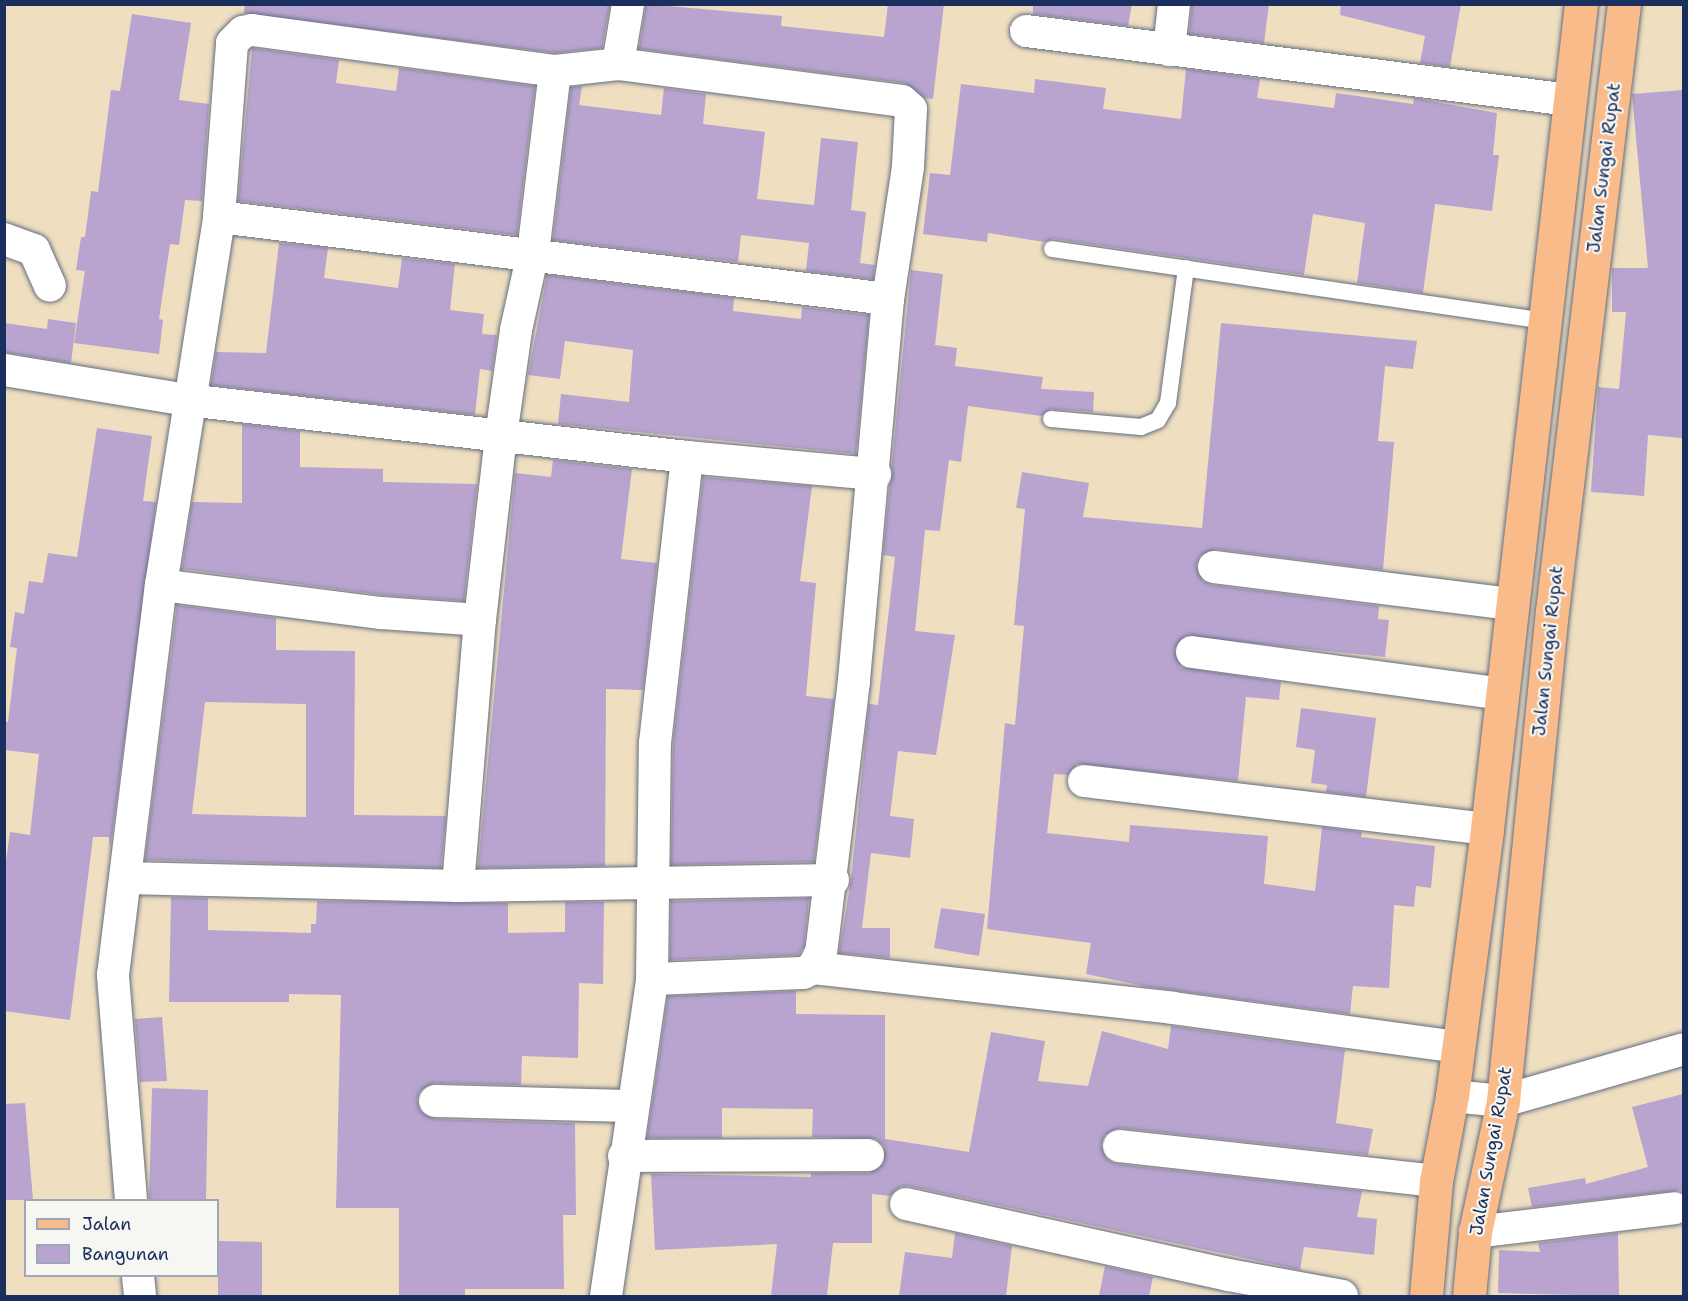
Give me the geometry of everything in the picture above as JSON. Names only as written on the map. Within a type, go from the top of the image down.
[{"type":"main road","points":[[1426,1296],[1436,1181],[1452,1096],[1487,829],[1510,604],[1581,4]]},
{"type":"main road","name":"Jalan Sungai Rupat","points":[[1469,1296],[1475,1232],[1503,1101],[1552,611],[1624,4]]},
{"type":"main road","points":[[1544,306],[1589,296]]},
{"type":"street","points":[[618,64],[628,4]]},
{"type":"street","points":[[1169,51],[1174,4]]},
{"type":"street","points":[[131,1199],[113,975],[160,585],[187,400],[219,217],[232,43],[243,32],[252,30],[555,70],[618,64],[902,101],[909,106],[913,115],[908,167],[888,299],[875,474],[833,880],[821,952],[813,968]]},
{"type":"street","points":[[1026,31],[1169,51],[1570,100]]},
{"type":"street","points":[[458,886],[480,620],[501,436],[516,330],[533,253],[555,70]]},
{"type":"street","points":[[219,217],[533,253],[888,299]]},
{"type":"street","points":[[4,239],[34,250],[50,286]]},
{"type":"street","points":[[4,370],[187,400],[687,457],[875,474]]},
{"type":"street","points":[[606,1296],[631,1106],[652,979],[655,743],[687,457]]},
{"type":"street","points":[[1214,567],[1510,604]]},
{"type":"street","points":[[160,585],[381,614],[480,620]]},
{"type":"street","points":[[1192,652],[1502,694]]},
{"type":"street","points":[[1084,781],[1487,829]]},
{"type":"street","points":[[126,879],[458,886],[652,880],[833,880]]},
{"type":"street","points":[[652,979],[803,973],[813,968],[1173,1008],[1458,1047]]},
{"type":"street","points":[[1452,1096],[1503,1101],[1683,1049]]},
{"type":"street","points":[[435,1101],[631,1106]]},
{"type":"street","points":[[1119,1146],[1436,1181]]},
{"type":"street","points":[[624,1156],[868,1155]]},
{"type":"street","points":[[906,1204],[1227,1275],[1342,1296]]},
{"type":"street","points":[[1475,1232],[1675,1208]]},
{"type":"street","points":[[138,1277],[140,1296]]},
{"type":"lane","points":[[1052,249],[1186,268],[1544,306]]},
{"type":"lane","points":[[1051,419],[1141,427],[1158,420],[1168,403],[1186,268]]},
{"type":"building","points":[[245,4],[610,4],[602,48],[555,53],[244,13]]},
{"type":"building","points":[[646,4],[782,16],[781,26],[884,37],[888,4],[944,4],[933,99],[925,98],[904,83],[639,49]]},
{"type":"building","points":[[1033,4],[1132,4],[1128,26],[1033,14]]},
{"type":"building","points":[[1192,4],[1269,4],[1264,43],[1189,34]]},
{"type":"building","points":[[1341,4],[1461,4],[1450,67],[1420,63],[1425,36],[1340,15]]},
{"type":"building","points":[[132,14],[191,23],[179,100],[209,104],[202,201],[185,200],[179,245],[170,244],[159,319],[163,320],[159,354],[74,343],[85,271],[76,270],[81,237],[85,237],[91,191],[98,192],[111,90],[120,91]]},
{"type":"building","points":[[252,48],[339,60],[336,83],[396,91],[399,68],[535,86],[517,235],[238,201]]},
{"type":"building","points":[[1186,69],[1260,79],[1257,98],[1334,108],[1336,93],[1413,104],[1414,98],[1497,113],[1493,155],[1499,155],[1492,211],[1435,204],[1423,293],[1357,283],[1365,223],[1313,214],[1304,275],[1054,239],[1044,242],[988,233],[987,242],[923,234],[930,173],[950,175],[961,84],[1034,93],[1035,79],[1106,88],[1103,109],[1181,119]]},
{"type":"building","points":[[582,86],[579,105],[661,115],[664,88],[706,94],[703,124],[765,132],[757,199],[814,205],[821,138],[858,142],[851,210],[866,212],[860,263],[875,265],[873,279],[806,271],[809,243],[741,235],[738,262],[553,240],[571,87]]},
{"type":"building","points":[[1683,90],[1682,438],[1648,435],[1644,496],[1591,492],[1598,387],[1619,389],[1626,312],[1612,312],[1612,268],[1648,268],[1632,94]]},
{"type":"building","points":[[279,243],[328,248],[324,278],[398,288],[402,258],[455,264],[450,310],[484,314],[482,334],[497,335],[492,371],[480,369],[475,415],[211,385],[216,352],[266,353]]},
{"type":"building","points":[[911,270],[943,274],[935,345],[957,348],[955,366],[1043,377],[1041,389],[1094,392],[1093,412],[1051,409],[1041,416],[968,406],[961,462],[949,460],[940,531],[925,530],[915,631],[955,635],[936,755],[898,751],[890,816],[914,819],[910,858],[871,853],[862,928],[890,928],[890,958],[839,953],[851,880],[869,704],[878,705],[895,557],[883,555]]},
{"type":"building","points":[[547,275],[734,298],[733,311],[801,319],[802,307],[869,315],[856,454],[558,424],[561,394],[629,402],[633,350],[565,341],[560,379],[528,375]]},
{"type":"building","points":[[48,319],[76,323],[71,363],[4,352],[4,323],[47,329]]},
{"type":"building","points":[[1221,323],[1417,341],[1413,369],[1385,366],[1378,441],[1394,442],[1383,570],[1216,549],[1200,556],[1196,565],[1203,581],[1212,585],[1379,606],[1378,619],[1389,620],[1385,657],[1185,636],[1174,650],[1181,667],[1281,682],[1279,700],[1246,697],[1238,781],[1077,764],[1068,775],[1054,774],[1047,833],[1129,842],[1130,825],[1268,836],[1264,884],[1315,891],[1322,827],[1362,832],[1361,837],[1435,846],[1431,888],[1416,886],[1414,907],[1394,905],[1389,988],[1353,986],[1350,1014],[1148,987],[1086,974],[1091,943],[987,929],[1005,723],[1015,725],[1024,626],[1014,625],[1025,509],[1016,508],[1022,472],[1089,483],[1083,517],[1202,528]]},
{"type":"building","points":[[242,424],[300,431],[300,467],[383,469],[383,482],[477,484],[464,601],[383,595],[182,569],[192,502],[242,503]]},
{"type":"building","points":[[97,428],[152,436],[143,501],[156,502],[110,850],[109,837],[93,837],[70,1020],[4,1011],[4,877],[10,832],[30,835],[39,754],[4,750],[4,722],[8,722],[17,648],[10,647],[15,612],[24,614],[29,581],[43,583],[48,553],[77,557]]},
{"type":"building","points":[[553,460],[632,469],[621,559],[657,563],[643,690],[606,689],[605,866],[478,868],[515,473],[551,477]]},
{"type":"building","points":[[703,477],[812,486],[800,581],[816,583],[806,696],[834,699],[814,862],[671,865],[673,744]]},
{"type":"building","points":[[177,605],[276,618],[276,650],[355,651],[354,815],[446,816],[441,868],[145,860]],"holes":[[[205,702],[306,704],[306,817],[192,814]]]},
{"type":"building","points":[[1301,708],[1376,718],[1366,797],[1326,792],[1327,785],[1311,783],[1315,750],[1296,747]]},
{"type":"building","points":[[171,897],[208,898],[208,930],[311,933],[311,924],[316,924],[317,901],[508,903],[508,933],[565,932],[565,902],[604,902],[603,984],[579,983],[578,1058],[522,1056],[521,1085],[435,1083],[420,1091],[417,1100],[420,1110],[435,1119],[575,1123],[576,1215],[563,1215],[564,1289],[465,1289],[465,1296],[399,1296],[399,1208],[336,1208],[341,995],[289,994],[289,1002],[169,1002]]},
{"type":"building","points":[[809,898],[804,947],[798,955],[670,960],[671,901]]},
{"type":"building","points":[[941,908],[985,914],[979,956],[934,948]]},
{"type":"building","points":[[796,991],[796,1014],[885,1015],[885,1139],[969,1152],[991,1032],[1045,1041],[1038,1081],[1088,1086],[1102,1031],[1168,1049],[1171,1026],[1345,1050],[1336,1123],[1373,1129],[1368,1155],[1121,1128],[1105,1135],[1101,1145],[1108,1160],[1117,1164],[1362,1191],[1357,1217],[1377,1219],[1374,1255],[1304,1247],[1300,1270],[909,1186],[900,1187],[890,1196],[872,1194],[872,1243],[833,1243],[827,1296],[771,1296],[777,1244],[655,1250],[651,1174],[811,1177],[811,1173],[869,1173],[884,1163],[884,1146],[876,1139],[812,1137],[813,1109],[722,1108],[722,1138],[647,1138],[668,996]]},
{"type":"building","points":[[162,1017],[167,1081],[140,1082],[135,1019]]},
{"type":"building","points":[[152,1088],[208,1090],[206,1199],[149,1199]]},
{"type":"building","points":[[1683,1094],[1683,1190],[1532,1207],[1528,1188],[1585,1178],[1586,1184],[1648,1167],[1632,1107]]},
{"type":"building","points":[[25,1103],[33,1199],[4,1200],[4,1104]]},
{"type":"building","points":[[955,1233],[1012,1246],[1006,1296],[899,1296],[905,1252],[952,1258]]},
{"type":"building","points":[[1618,1233],[1619,1296],[1498,1293],[1499,1250],[1540,1252],[1538,1243]]},
{"type":"building","points":[[219,1241],[262,1242],[262,1296],[218,1296]]},
{"type":"building","points":[[1105,1266],[1153,1277],[1149,1296],[1099,1296]]}]
